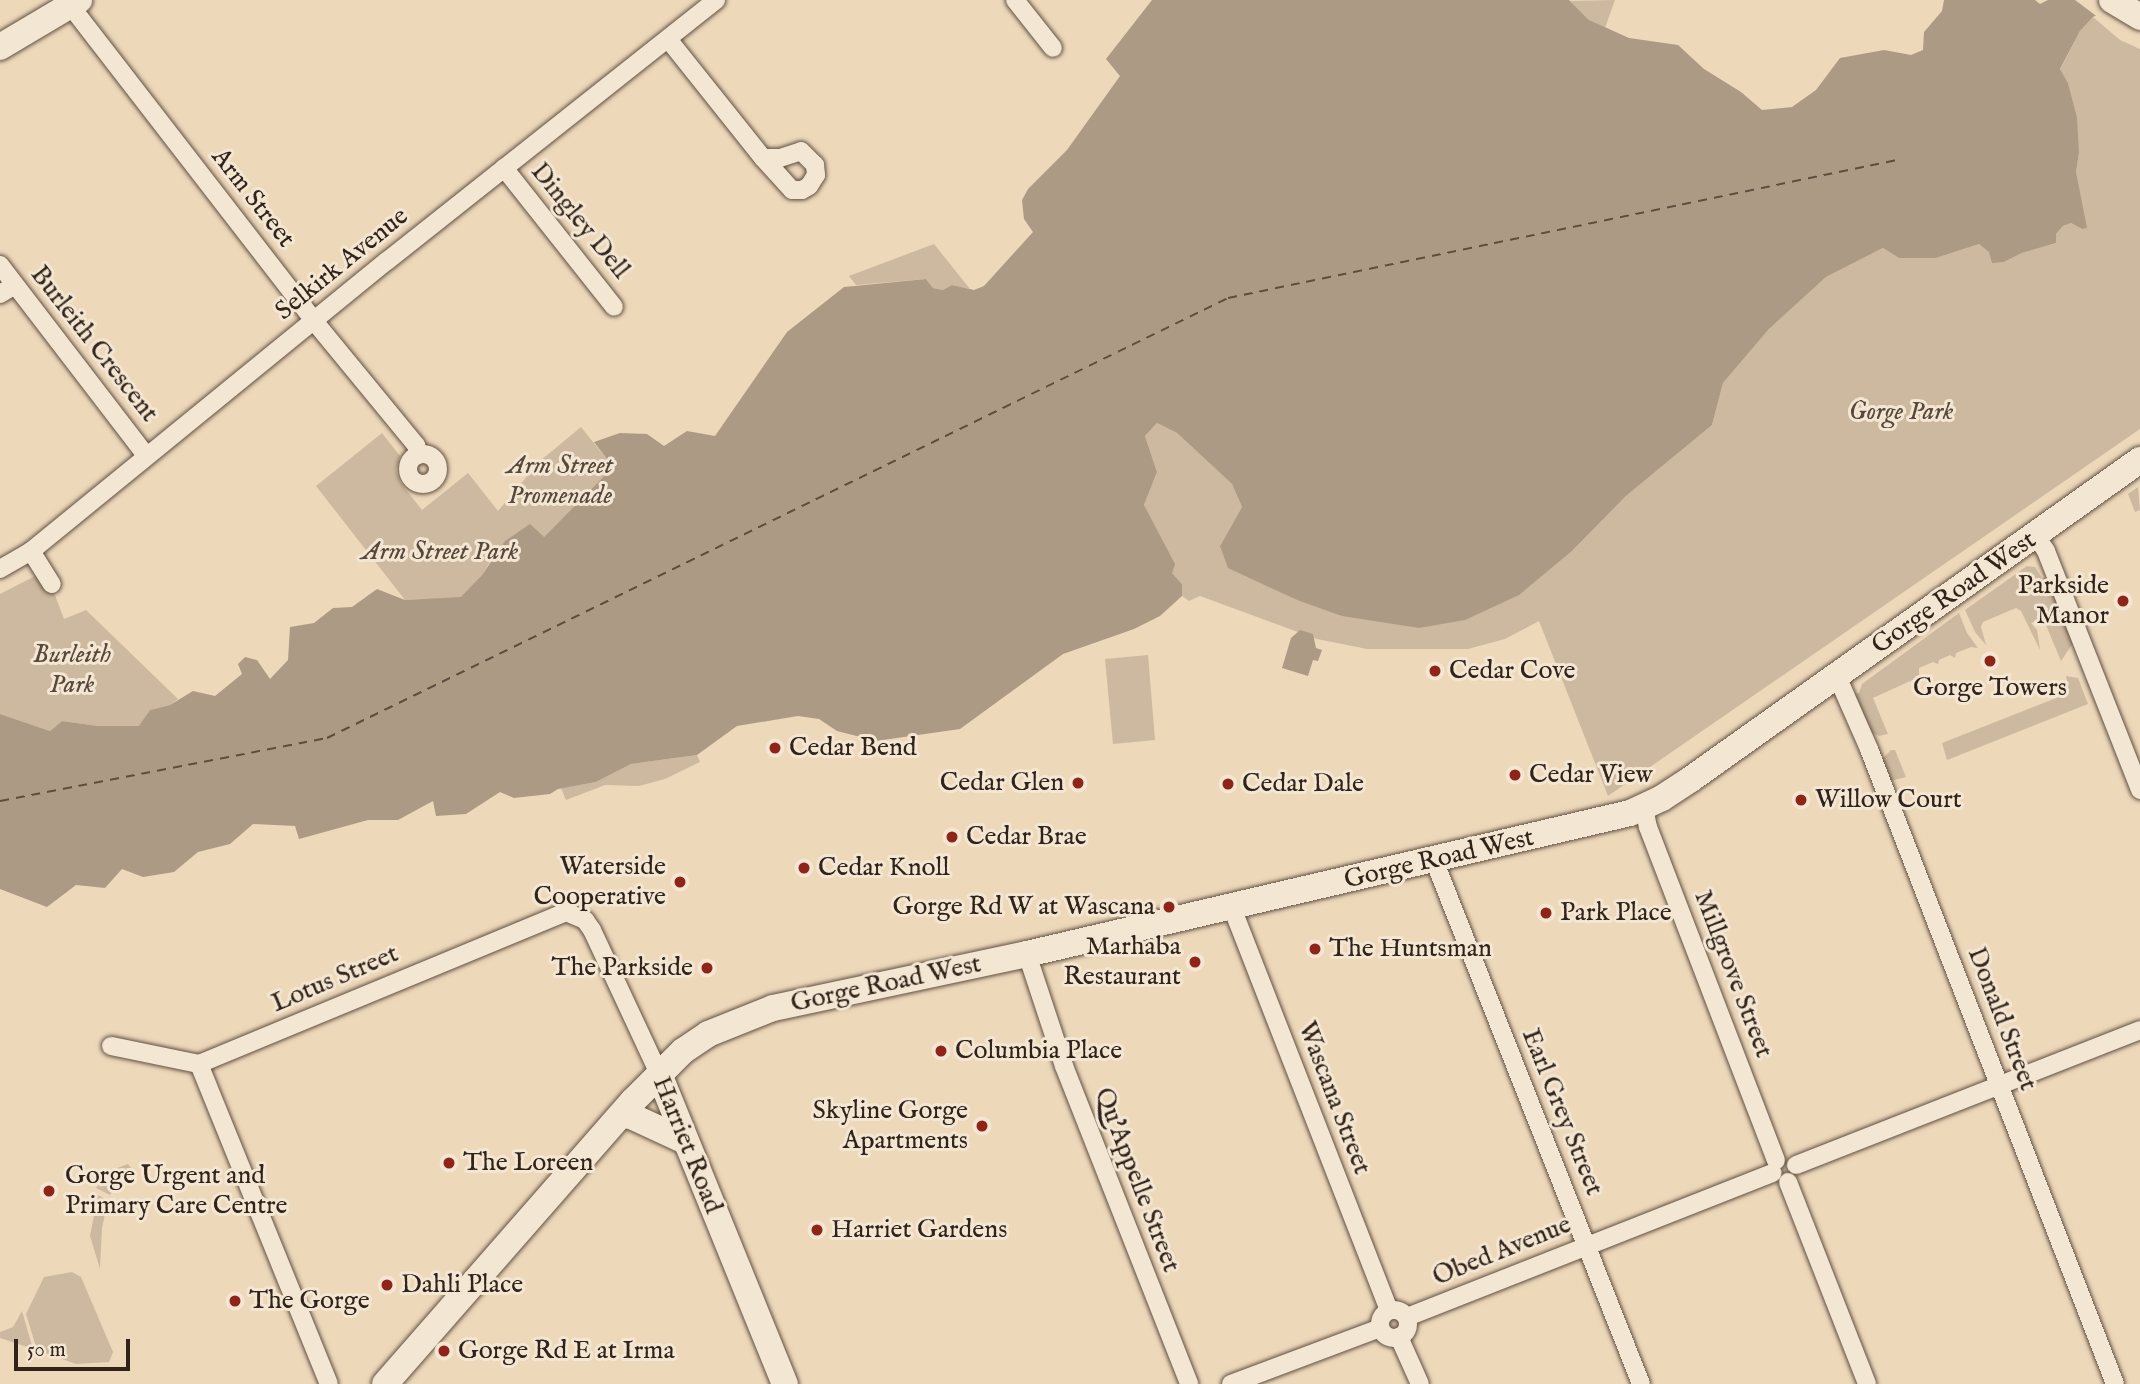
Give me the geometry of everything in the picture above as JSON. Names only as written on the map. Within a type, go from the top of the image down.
[{"type":"main road","points":[[0,47],[74,3]]},
{"type":"main road","name":"Gorge Road West","points":[[389,1382],[659,1074],[708,1034],[748,1016],[1434,860],[1601,821],[1644,807],[1691,779],[2140,460]]},
{"type":"main road","name":"Harriet Road","points":[[659,1074],[785,1384]]},
{"type":"main road","points":[[622,1115],[631,1116],[685,1141]]},
{"type":"street","name":"Selkirk Avenue","points":[[0,569],[30,551],[146,455],[716,0]]},
{"type":"street","points":[[1015,0],[1053,48]]},
{"type":"street","name":"Arm Street","points":[[74,3],[314,321],[416,445],[419,455]]},
{"type":"street","points":[[668,39],[764,158]]},
{"type":"street","name":"Dingley Dell","points":[[504,169],[614,307]]},
{"type":"street","name":"Burleith Crescent","points":[[0,265],[8,289],[146,455]]},
{"type":"street","points":[[2035,535],[2046,551],[2140,790]]},
{"type":"street","points":[[30,551],[52,584]]},
{"type":"street","name":"Donald Street","points":[[1837,676],[1869,749],[2115,1384]]},
{"type":"street","name":"Millgrove Street","points":[[1644,807],[1648,827],[1779,1172],[1867,1384]]},
{"type":"street","name":"Earl Grey Street","points":[[1434,860],[1641,1384]]},
{"type":"street","name":"Wascana Street","points":[[1231,905],[1389,1310]]},
{"type":"street","name":"Lotus Street","points":[[199,1065],[556,915],[566,912],[576,915]]},
{"type":"street","name":"Harriet Road","points":[[576,915],[592,930],[659,1074]]},
{"type":"street","name":"Qu'Appelle Street","points":[[1027,954],[1064,1066],[1189,1384]]},
{"type":"street","points":[[1779,1172],[1795,1177],[1796,1165],[2140,1030]]},
{"type":"street","points":[[111,1045],[199,1065],[329,1384]]},
{"type":"street","name":"Obed Avenue","points":[[1407,1317],[1779,1172]]},
{"type":"street","points":[[1397,1309],[1407,1317],[1407,1331],[1399,1337],[1386,1336],[1380,1328],[1382,1315],[1389,1310],[1397,1309]]},
{"type":"street","points":[[1231,1384],[1380,1328]]},
{"type":"street","points":[[1399,1337],[1420,1384]]},
{"type":"green space","points":[[1615,0],[1605,28],[1589,20],[1570,1]]},
{"type":"green space","name":"Gorge Park","points":[[2093,17],[2120,40],[2140,49],[2140,429],[1608,796],[1539,621],[1505,639],[1468,649],[1367,649],[1317,639],[1200,596],[1189,601],[1182,596],[1182,584],[1172,573],[1144,505],[1157,472],[1145,436],[1157,423],[1177,433],[1232,484],[1242,507],[1220,546],[1269,586],[1297,600],[1573,550],[1626,496],[1712,425],[1723,383],[1769,329],[1826,277],[1883,248],[1899,258],[1936,258],[1979,244],[2004,262],[2022,253],[2056,243],[2056,234],[2063,226],[2071,223],[2082,229],[2076,172],[2079,153],[2068,83],[2060,70],[2080,31]]},
{"type":"green space","points":[[934,244],[970,289],[952,285],[943,290],[933,288],[926,279],[856,285],[849,276]]},
{"type":"green space","name":"Arm Street Park","points":[[581,427],[613,467],[544,537],[499,547],[482,575],[461,598],[405,600],[316,486],[382,433],[400,456],[396,470],[400,482],[422,510],[468,473],[498,511],[540,461]]},
{"type":"green space","points":[[2138,487],[2140,510],[2135,512],[2128,494]]},
{"type":"green space","points":[[2027,566],[2035,567],[2042,578],[2046,577],[2073,643],[2061,661],[2043,618],[2031,623],[2037,630],[2040,650],[2021,611],[2016,608],[1983,622],[1981,627],[1986,645],[1975,632],[1965,610]]},
{"type":"green space","name":"Burleith Park","points":[[37,575],[50,582],[64,619],[86,610],[178,699],[170,705],[150,710],[140,726],[98,726],[62,721],[50,731],[0,714],[0,594]]},
{"type":"green space","points":[[1959,613],[1967,633],[1978,648],[1971,647],[1956,653],[1955,658],[1950,655],[1939,660],[1938,664],[1933,662],[1919,668],[1919,677],[1873,698],[1888,734],[1879,736],[1872,733],[1855,694],[1859,693],[1862,684]]},
{"type":"green space","points":[[1148,655],[1155,740],[1113,744],[1105,659]]},
{"type":"green space","points":[[2066,676],[2078,678],[2088,704],[1947,760],[1942,743],[2069,693]]},
{"type":"green space","points":[[1891,750],[1895,750],[1906,777],[1890,781],[1882,759]]},
{"type":"green space","points":[[697,755],[700,762],[665,779],[639,786],[605,785],[566,800],[561,788],[596,782],[631,764]]},
{"type":"green space","points":[[128,1164],[135,1173],[114,1186],[110,1195],[96,1188],[109,1171]]},
{"type":"green space","points":[[98,1195],[108,1201],[102,1228],[100,1269],[90,1236]]},
{"type":"green space","points":[[72,1272],[81,1277],[113,1352],[109,1362],[76,1364],[37,1350],[26,1314],[44,1277]]},
{"type":"green space","points":[[22,1311],[33,1349],[0,1338],[0,1332],[13,1327]]},
{"type":"shaded area","points":[[1152,0],[1569,0],[1589,20],[1629,38],[1678,45],[1704,69],[1741,92],[1762,110],[1792,107],[1816,90],[1840,58],[1884,50],[1911,55],[1923,50],[1924,32],[1942,11],[1944,0],[2035,0],[2040,4],[2048,0],[2126,0],[2093,17],[2080,31],[2060,69],[2068,83],[2077,118],[2079,153],[2076,172],[2087,228],[2082,229],[2071,223],[2063,226],[2056,234],[2056,243],[2022,253],[2004,262],[1992,263],[1989,252],[1979,244],[1936,258],[1899,258],[1883,248],[1826,277],[1769,329],[1723,383],[1712,425],[1626,496],[1573,550],[1519,595],[1465,620],[1419,628],[1342,616],[1297,600],[1228,568],[1220,546],[1242,507],[1232,484],[1177,433],[1157,423],[1145,436],[1157,472],[1144,505],[1175,564],[1172,573],[1182,584],[1182,596],[1160,616],[1134,629],[1063,654],[960,729],[876,741],[837,731],[819,719],[798,716],[737,726],[697,755],[631,764],[596,782],[558,789],[550,794],[514,798],[500,792],[466,814],[436,816],[433,801],[398,820],[368,820],[299,839],[295,826],[253,824],[230,844],[198,852],[174,872],[143,877],[122,869],[105,888],[76,885],[47,907],[0,889],[0,714],[50,731],[62,721],[98,726],[139,726],[150,710],[170,705],[193,691],[215,696],[242,674],[238,664],[245,657],[257,660],[270,679],[288,660],[290,627],[314,623],[333,608],[352,607],[377,589],[405,600],[461,597],[482,575],[505,541],[530,524],[544,537],[613,467],[594,442],[620,433],[647,434],[664,446],[687,431],[715,436],[787,332],[844,287],[926,279],[933,288],[943,290],[952,285],[974,290],[984,286],[1033,232],[1024,219],[1022,200],[1028,189],[1067,150],[1120,76],[1106,59]]},
{"type":"shaded area","points":[[1300,630],[1313,634],[1316,648],[1322,650],[1318,661],[1313,660],[1308,676],[1282,668],[1291,638]]},
{"type":"pier","points":[[2075,0],[2129,0],[2099,18]]},
{"type":"ferry route","points":[[0,801],[327,738],[1228,298],[1902,159]]},
{"type":"place","name":"Parkside Manor","points":[[2123,601]]},
{"type":"place","name":"Gorge Towers","points":[[1990,661]]},
{"type":"place","name":"Cedar Cove","points":[[1435,671]]},
{"type":"place","name":"Cedar Bend","points":[[775,748]]},
{"type":"place","name":"Cedar View","points":[[1515,775]]},
{"type":"place","name":"Cedar Glen","points":[[1078,783]]},
{"type":"place","name":"Cedar Dale","points":[[1228,784]]},
{"type":"place","name":"Willow Court","points":[[1801,800]]},
{"type":"place","name":"Cedar Brae","points":[[952,837]]},
{"type":"place","name":"Cedar Knoll","points":[[804,868]]},
{"type":"place","name":"Waterside Cooperative","points":[[680,882]]},
{"type":"place","name":"Gorge Rd W at Wascana","points":[[1169,907]]},
{"type":"place","name":"Park Place","points":[[1546,913]]},
{"type":"place","name":"The Huntsman","points":[[1315,949]]},
{"type":"place","name":"Marhaba Restaurant","points":[[1195,962]]},
{"type":"place","name":"The Parkside","points":[[707,968]]},
{"type":"place","name":"Columbia Place","points":[[941,1051]]},
{"type":"place","name":"Skyline Gorge Apartments","points":[[982,1126]]},
{"type":"place","name":"The Loreen","points":[[449,1163]]},
{"type":"place","name":"Gorge Urgent and Primary Care Centre","points":[[49,1191]]},
{"type":"place","name":"Harriet Gardens","points":[[817,1230]]},
{"type":"place","name":"Dahli Place","points":[[387,1285]]},
{"type":"place","name":"The Gorge","points":[[235,1301]]},
{"type":"place","name":"Gorge Rd E at Irma","points":[[444,1351]]},
{"type":"park label","name":"Arm Street Promenade","points":[[560,481]]}]
